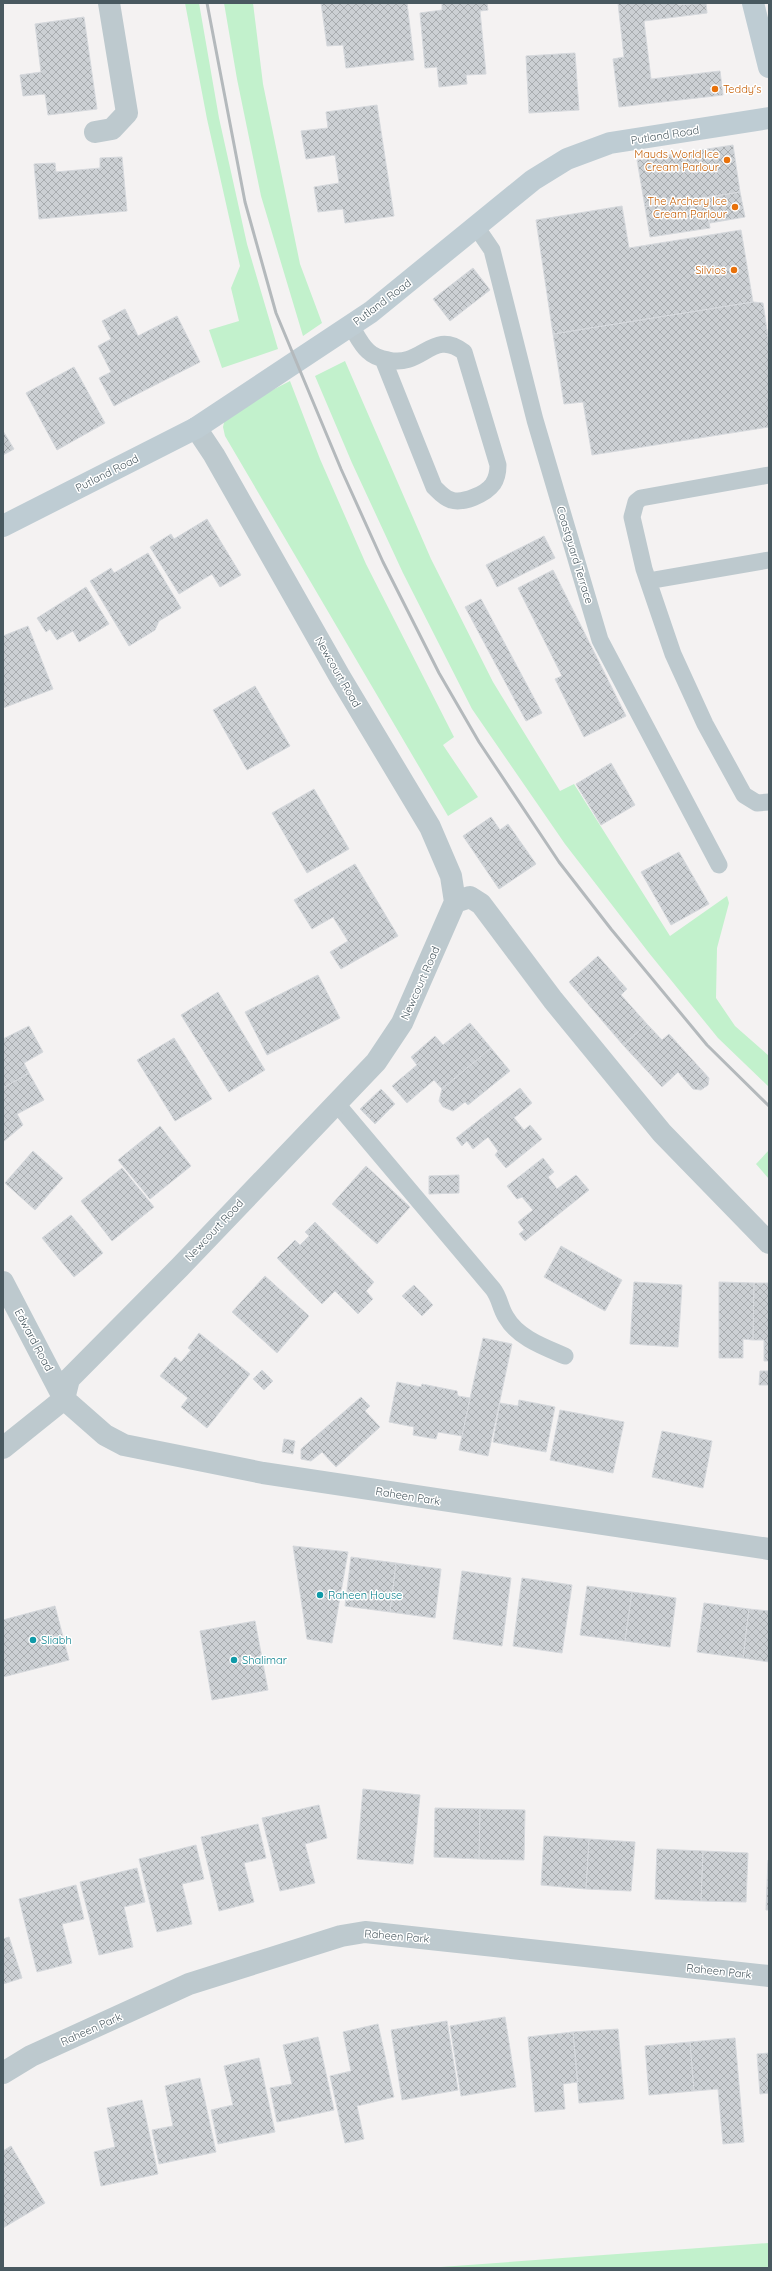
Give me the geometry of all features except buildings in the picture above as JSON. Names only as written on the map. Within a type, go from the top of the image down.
[{"type":"main road","points":[[754,3],[769,67]]},
{"type":"main road","name":"Putland Road","points":[[3,526],[196,428],[351,326],[477,228],[533,180],[567,159],[610,143],[769,118]]},
{"type":"street","points":[[95,132],[112,129],[127,113],[109,3]]},
{"type":"street","name":"Newcourt Road","points":[[64,1399],[69,1379],[180,1267],[284,1156],[338,1104],[376,1062],[402,1023],[455,902],[451,876],[430,828],[344,683],[214,454],[196,428]]},
{"type":"street","points":[[455,902],[470,898],[481,904],[553,1000],[662,1133],[769,1243]]},
{"type":"street","name":"Edward Road","points":[[3,1282],[50,1368],[64,1399]]},
{"type":"street","points":[[3,1448],[64,1399]]},
{"type":"street","name":"Raheen Park","points":[[64,1399],[105,1435],[124,1446],[152,1452],[263,1473],[396,1494],[769,1549]]},
{"type":"street","name":"Raheen Park","points":[[3,2073],[31,2056],[189,1984],[341,1936],[365,1932],[769,1976]]},
{"type":"lane","name":"Coastguard Terrace","points":[[477,228],[492,250],[535,420],[600,640],[719,865]]},
{"type":"lane","points":[[351,326],[369,352],[383,359],[397,362],[411,360],[433,346],[445,343],[455,345],[464,352],[498,465],[494,484],[484,492],[460,501],[451,500],[443,496],[434,487],[383,359]]},
{"type":"lane","points":[[769,475],[654,494],[641,498],[636,502],[632,517],[648,581],[673,654],[705,724],[744,795],[757,803],[769,802]]},
{"type":"lane","points":[[648,581],[769,560]]},
{"type":"lane","points":[[338,1104],[493,1289],[500,1299],[505,1316],[511,1325],[537,1345],[565,1356]]},
{"type":"green space","points":[[185,3],[199,3],[219,118],[247,244],[278,349],[222,368],[209,330],[239,321],[231,288],[240,266],[207,119]]},
{"type":"green space","points":[[224,3],[253,3],[263,84],[300,264],[322,323],[303,336],[261,196],[237,79]]},
{"type":"green space","points":[[345,361],[431,559],[493,682],[560,791],[574,784],[670,936],[727,896],[729,903],[717,948],[716,998],[735,1026],[769,1056],[769,1087],[718,1038],[649,953],[565,844],[472,709],[403,573],[352,463],[315,376]]},
{"type":"green space","points":[[290,381],[320,459],[366,564],[454,737],[443,745],[478,797],[448,816],[225,436],[223,427],[226,414]]},
{"type":"green space","points":[[769,1150],[769,1179],[756,1164]]},
{"type":"green space","points":[[769,2243],[769,2268],[427,2268]]},
{"type":"railway","points":[[207,3],[245,202],[276,313],[341,469],[383,562],[439,673],[479,742],[559,862],[611,929],[707,1045],[769,1106]]},
{"type":"place","name":"Teddy's","points":[[715,89]]},
{"type":"place","name":"Mauds World Ice Cream Parlour","points":[[727,160]]},
{"type":"place","name":"The Archery Ice Cream Parlour","points":[[735,207]]},
{"type":"place","name":"Silvios","points":[[734,270]]},
{"type":"place","name":"Raheen House","points":[[320,1595]]},
{"type":"place","name":"Sliabh","points":[[33,1640]]},
{"type":"place","name":"Shalimar","points":[[234,1660]]}]
